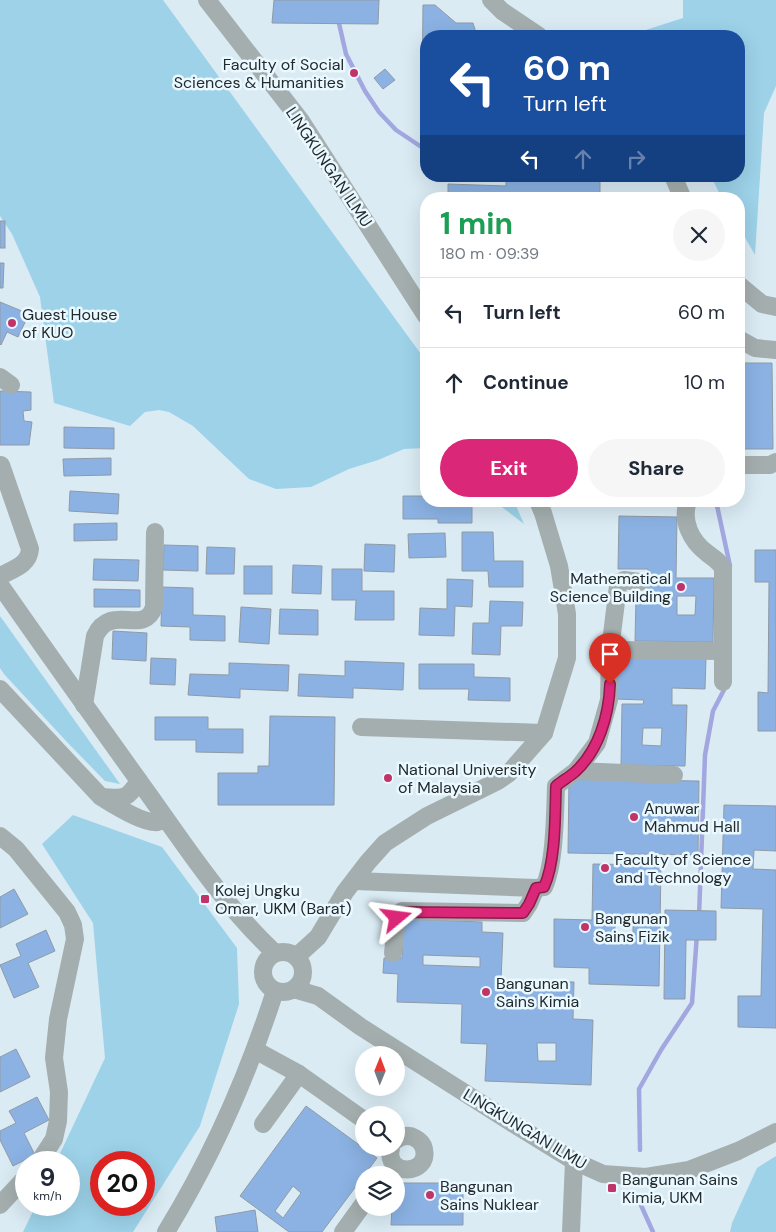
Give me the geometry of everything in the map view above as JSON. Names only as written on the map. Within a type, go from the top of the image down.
[{"type":"street","name":"LINGKUNGAN ILMU","points":[[206,0],[301,121],[420,307]]},
{"type":"street","points":[[491,0],[502,11],[530,30]]},
{"type":"street","points":[[745,290],[762,304],[776,307]]},
{"type":"street","points":[[745,342],[755,348],[776,350]]},
{"type":"street","points":[[745,465],[770,465],[776,462]]},
{"type":"street","points":[[0,576],[25,563],[30,555],[30,549],[1,465]]},
{"type":"street","points":[[296,957],[318,937],[346,892],[385,843],[427,816],[503,778],[528,753],[544,733],[567,658],[567,614],[559,566],[540,507]]},
{"type":"street","points":[[686,507],[687,523],[692,539],[719,563],[723,569],[724,682]]},
{"type":"street","points":[[84,705],[95,636],[99,628],[107,621],[145,620],[152,615],[154,607],[155,532]]},
{"type":"street","points":[[355,881],[544,887],[547,881],[553,842],[556,786],[576,771],[597,744],[609,700],[610,650],[620,582],[624,580],[640,582]]},
{"type":"street","points":[[0,585],[138,781],[215,886],[255,934],[275,953]]},
{"type":"street","points":[[610,650],[723,651]]},
{"type":"street","points":[[0,689],[101,797],[118,808],[149,821],[156,823],[165,818]]},
{"type":"street","points":[[361,727],[544,733]]},
{"type":"street","points":[[576,771],[674,775]]},
{"type":"street","points":[[101,797],[124,798],[129,796],[138,781]]},
{"type":"street","points":[[0,836],[16,849],[67,912],[73,925],[75,939],[58,1019],[54,1058],[59,1092],[58,1120],[54,1139],[46,1151]]},
{"type":"street","points":[[393,953],[398,913],[523,913],[536,888]]},
{"type":"street","points":[[286,952],[296,957],[300,962],[303,974],[294,989],[282,993],[275,991],[269,988],[262,976],[265,962],[275,953],[286,952]]},
{"type":"street","name":"LINGKUNGAN ILMU","points":[[294,989],[318,996],[361,1027],[574,1162],[603,1174],[646,1177],[689,1170],[738,1151],[776,1132]]},
{"type":"street","points":[[166,1232],[187,1196],[232,1106],[255,1050],[275,991]]},
{"type":"street","points":[[255,1050],[299,1074],[355,1114]]},
{"type":"street","points":[[264,1124],[299,1074]]},
{"type":"street","points":[[390,1162],[402,1169],[408,1170],[418,1166],[424,1157],[423,1146],[415,1138],[405,1136]]},
{"type":"street","points":[[571,1232],[574,1162]]},
{"type":"street","points":[[0,1205],[15,1189]]},
{"type":"street","points":[[343,1232],[355,1215]]},
{"type":"shaded area","points":[[0,0],[163,0],[420,353],[420,448],[404,449],[349,469],[311,487],[276,489],[249,479],[193,426],[169,412],[159,410],[145,412],[130,426],[54,403],[40,297],[12,234],[0,216]]},
{"type":"shaded area","points":[[683,0],[776,0],[776,86],[764,113],[755,255],[745,238],[745,192],[719,192],[714,182],[745,182],[745,30],[646,30],[683,18]]},
{"type":"shaded area","points":[[502,507],[517,507],[524,524]]},
{"type":"shaded area","points":[[0,616],[120,784],[105,781],[4,674],[0,668]]},
{"type":"shaded area","points":[[73,815],[162,847],[237,948],[239,1004],[200,1126],[155,1197],[155,1151],[90,1151],[90,1216],[143,1216],[133,1232],[23,1232],[31,1216],[80,1216],[80,1151],[61,1151],[105,1058],[93,923],[42,844]]},
{"type":"shaded area","points":[[776,1156],[776,1232],[730,1232],[732,1223],[757,1168]]},
{"type":"building","points":[[274,0],[379,0],[378,24],[272,23]]},
{"type":"building","points":[[423,5],[435,5],[456,23],[473,23],[475,30],[423,30]]},
{"type":"building","points":[[385,69],[395,80],[383,89],[374,78]]},
{"type":"building","points":[[506,182],[600,182],[600,192],[448,192],[448,184],[506,186]]},
{"type":"building","points":[[0,221],[5,221],[5,248],[0,248]]},
{"type":"building","points":[[0,263],[4,263],[3,288],[0,288]]},
{"type":"building","name":"Guest House of KUO","points":[[0,302],[29,314],[18,337],[7,332],[1,345],[0,344]]},
{"type":"building","points":[[745,363],[772,363],[773,449],[745,449]]},
{"type":"building","points":[[0,391],[31,392],[31,410],[23,411],[24,421],[32,422],[29,445],[0,445]]},
{"type":"building","points":[[64,427],[114,428],[114,449],[64,448]]},
{"type":"building","points":[[111,458],[111,475],[64,476],[63,459]]},
{"type":"building","points":[[70,491],[119,494],[118,514],[69,511]]},
{"type":"building","points":[[403,496],[420,496],[420,507],[472,507],[472,523],[438,523],[438,519],[403,519]]},
{"type":"building","name":"Mathematical Science Building","points":[[619,516],[677,517],[676,578],[714,578],[713,642],[635,641],[636,597],[647,597],[648,569],[618,569]],"holes":[[[677,596],[696,596],[695,615],[677,615]]]},
{"type":"building","points":[[117,523],[117,540],[74,541],[74,524]]},
{"type":"building","points":[[462,532],[493,532],[494,561],[523,561],[523,587],[489,587],[488,571],[462,571]]},
{"type":"building","points":[[445,533],[446,557],[409,558],[408,534]]},
{"type":"building","points":[[365,544],[395,545],[394,572],[364,571]]},
{"type":"building","points":[[164,545],[198,546],[198,571],[163,570]]},
{"type":"building","points":[[207,547],[235,548],[234,574],[206,574]]},
{"type":"building","points":[[755,550],[776,550],[776,731],[758,731],[758,692],[768,693],[769,582],[755,582]]},
{"type":"building","points":[[94,559],[139,560],[138,581],[93,580]]},
{"type":"building","points":[[293,565],[322,566],[321,594],[292,593]]},
{"type":"building","points":[[244,566],[272,566],[272,594],[244,594]]},
{"type":"building","points":[[332,569],[362,569],[362,591],[394,591],[394,620],[355,620],[356,600],[332,600]]},
{"type":"building","points":[[447,579],[473,580],[472,607],[455,606],[454,636],[419,635],[420,608],[447,609]]},
{"type":"building","points":[[162,587],[193,588],[193,615],[225,616],[225,641],[190,640],[190,627],[161,626]]},
{"type":"building","points":[[94,589],[140,590],[140,607],[94,607]]},
{"type":"building","points":[[490,601],[523,602],[522,626],[501,626],[500,655],[472,654],[473,623],[489,623]]},
{"type":"building","points":[[241,607],[271,609],[269,644],[239,642]]},
{"type":"building","points":[[280,609],[318,610],[318,635],[279,634]]},
{"type":"building","points":[[113,631],[147,633],[146,661],[112,659]]},
{"type":"building","points":[[615,656],[706,658],[705,689],[672,688],[672,705],[687,705],[685,766],[621,765],[622,704],[643,704],[644,700],[614,699]],"holes":[[[643,728],[662,728],[661,746],[642,745]]]},
{"type":"building","points":[[151,658],[176,659],[175,685],[150,684]]},
{"type":"building","points":[[345,661],[404,663],[403,690],[353,688],[353,698],[298,696],[299,674],[345,676]]},
{"type":"building","points":[[229,663],[289,665],[288,691],[240,689],[240,698],[188,695],[190,674],[229,675]]},
{"type":"building","points":[[419,664],[474,664],[474,677],[510,678],[510,701],[468,700],[469,689],[419,689]]},
{"type":"building","points":[[270,716],[335,717],[334,805],[218,805],[218,773],[258,773],[258,766],[269,766]]},
{"type":"building","points":[[155,717],[208,717],[208,729],[243,729],[243,753],[196,752],[196,740],[155,740]]},
{"type":"building","name":"Anuwar Mahmud Hall","points":[[569,779],[699,781],[698,855],[568,853]]},
{"type":"building","points":[[724,805],[776,806],[776,851],[754,850],[753,869],[776,870],[776,1028],[738,1027],[738,996],[761,996],[763,909],[721,908]]},
{"type":"building","name":"Bangunan Sains Fizik","points":[[593,864],[661,865],[659,986],[589,984],[589,968],[554,967],[554,919],[592,920]],"holes":[[[615,916],[633,916],[633,935],[615,935]]]},
{"type":"building","points":[[14,889],[28,914],[0,928],[0,897]]},
{"type":"building","points":[[665,910],[716,911],[716,940],[686,940],[685,999],[664,999]]},
{"type":"building","name":"Bangunan Sains Kimia","points":[[403,919],[482,922],[482,932],[503,933],[501,980],[574,982],[573,1019],[593,1020],[591,1085],[485,1081],[487,1044],[461,1043],[462,1004],[397,1002],[398,974],[383,973],[384,958],[402,958]],"holes":[[[423,955],[480,957],[480,967],[423,965]],[[537,1043],[556,1043],[556,1061],[538,1061]]]},
{"type":"building","points":[[46,930],[55,951],[28,963],[39,987],[14,998],[0,965],[21,956],[16,944]]},
{"type":"building","points":[[16,1049],[30,1077],[0,1092],[0,1057]]},
{"type":"building","points":[[37,1097],[49,1120],[24,1133],[33,1151],[15,1151],[15,1165],[13,1166],[0,1140],[0,1131],[16,1123],[9,1111]]},
{"type":"building","points":[[306,1106],[355,1142],[355,1156],[374,1156],[377,1158],[371,1166],[355,1166],[355,1188],[322,1232],[289,1232],[240,1196]],"holes":[[[293,1186],[301,1193],[283,1218],[275,1211]]]},
{"type":"building","name":"Bangunan Sains Nuklear","points":[[405,1183],[463,1183],[463,1225],[391,1225],[392,1216],[405,1216]]},
{"type":"building","points":[[255,1210],[258,1232],[217,1232],[215,1217]]},
{"type":"waterway","points":[[338,19],[346,54],[365,91],[379,112],[396,130],[420,146]]},
{"type":"waterway","points":[[717,507],[730,566]]},
{"type":"waterway","points":[[699,916],[705,755],[713,711],[726,686]]},
{"type":"waterway","points":[[640,1150],[639,1089],[661,1050],[692,1003],[697,934]]},
{"type":"waterway","points":[[640,1203],[653,1232]]},
{"type":"place","name":"Faculty of Social Sciences & Humanities","points":[[354,73]]},
{"type":"place","name":"Guest House of KUO","points":[[12,323]]},
{"type":"place","name":"Mathematical Science Building","points":[[681,587]]},
{"type":"place","name":"National University of Malaysia","points":[[388,778]]},
{"type":"place","name":"Anuwar Mahmud Hall","points":[[634,817]]},
{"type":"place","name":"Faculty of Science and Technology","points":[[605,868]]},
{"type":"place","name":"Kolej Ungku Omar, UKM (Barat)","points":[[205,899]]},
{"type":"place","name":"Bangunan Sains Fizik","points":[[585,927]]},
{"type":"place","name":"Bangunan Sains Kimia","points":[[486,992]]},
{"type":"place","name":"Bangunan Sains Kimia, UKM","points":[[612,1188]]},
{"type":"place","name":"Bangunan Sains Nuklear","points":[[430,1195]]},
{"type":"route","points":[[397,918],[398,913],[402,912],[523,913],[536,888],[544,887],[547,881],[553,842],[556,786],[576,771],[597,744],[609,700],[610,684]]}]
